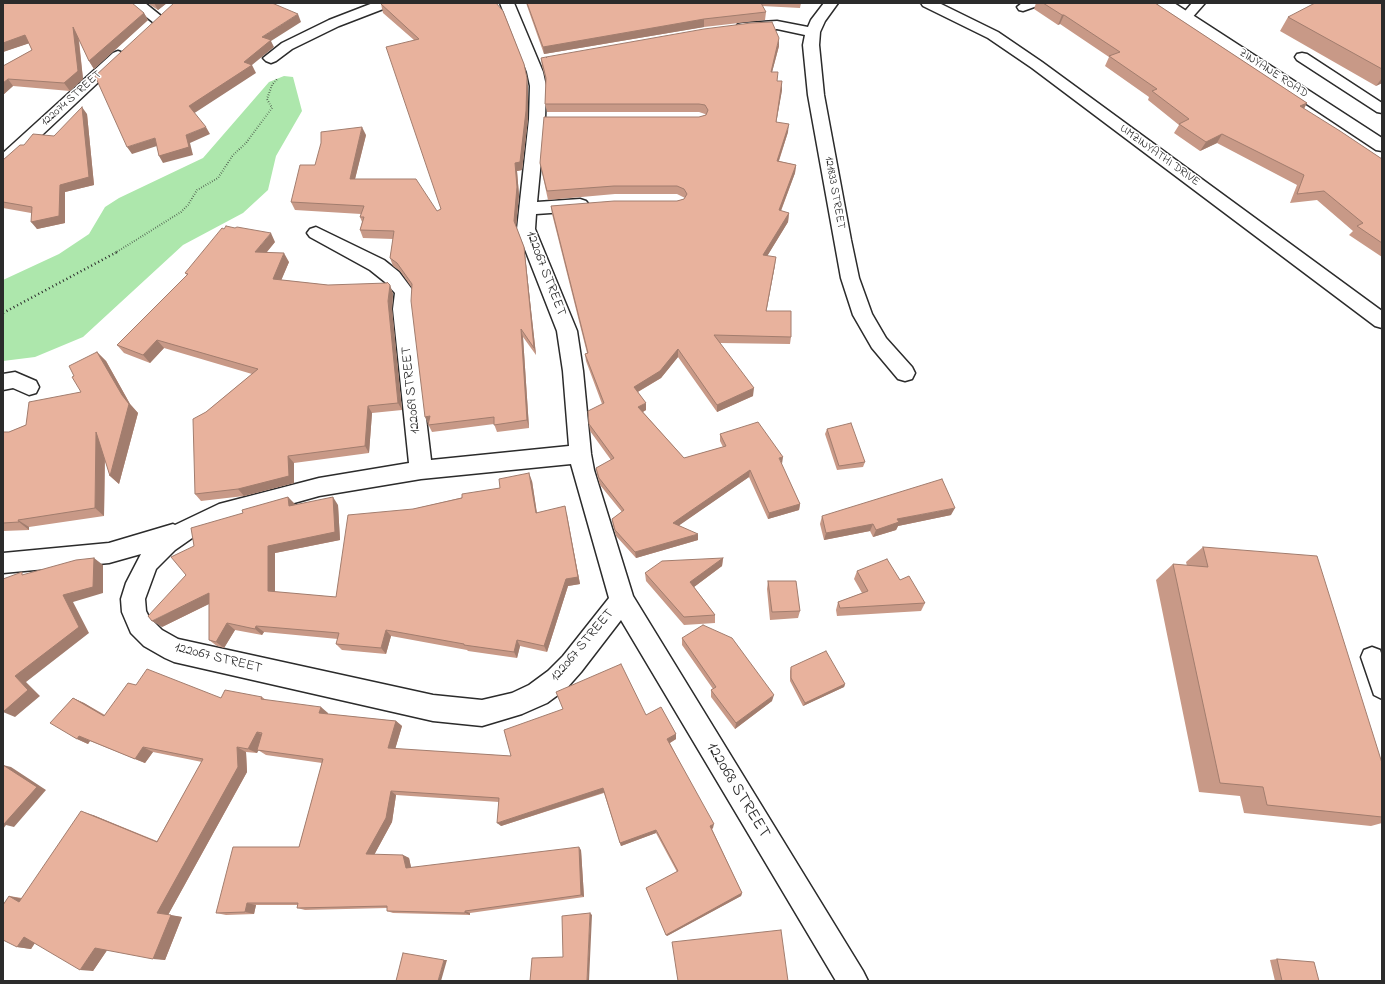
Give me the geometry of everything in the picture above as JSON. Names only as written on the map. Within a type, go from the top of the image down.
[{"type":"street","points":[[136,3],[163,15],[147,30]]},
{"type":"street","points":[[271,58],[287,46],[334,23],[386,3]]},
{"type":"street","name":"122067 STREET","points":[[507,3],[531,62],[545,119],[534,140],[526,229],[567,331],[573,371],[580,454],[622,600],[572,664],[557,680],[538,694],[513,705],[482,713],[433,708],[174,650],[153,638],[140,626],[134,612],[133,599],[138,583],[148,562],[167,543],[188,529],[219,514],[319,487],[422,470],[580,454]]},
{"type":"street","name":"121833 STREET","points":[[831,3],[818,20],[813,32],[812,51],[816,95],[850,278],[863,315],[879,343],[905,373]]},
{"type":"street","name":"UMZINYATHI DRIVE","points":[[928,3],[993,35],[1036,64],[1382,320]]},
{"type":"street","name":"ZINYANE ROAD","points":[[1164,3],[1382,146]]},
{"type":"street","points":[[727,29],[769,25],[813,32]]},
{"type":"street","name":"122074 STREET","points":[[3,162],[130,46]]},
{"type":"street","points":[[531,62],[546,60]]},
{"type":"street","points":[[529,209],[599,204]]},
{"type":"street","name":"122069 STREET","points":[[316,233],[377,265],[392,277],[405,292],[404,309],[422,470]]},
{"type":"street","points":[[3,382],[15,380],[29,387]]},
{"type":"street","points":[[3,563],[109,553],[188,529]]},
{"type":"street","name":"122068 STREET","points":[[622,600],[853,981]]},
{"type":"lane","points":[[1186,17],[1199,3]]},
{"type":"lane","points":[[1302,57],[1382,109]]},
{"type":"lane","points":[[1372,657],[1382,688]]},
{"type":"path","points":[[3,313],[108,257],[181,212],[188,205],[197,190],[218,178],[233,155],[246,144],[272,108],[267,98],[272,85],[277,79]]},
{"type":"green space","points":[[284,76],[293,77],[302,111],[276,156],[268,190],[243,213],[183,245],[83,337],[35,357],[3,361],[3,280],[59,254],[89,234],[105,207],[119,198],[203,158],[269,82]]},
{"type":"building","points":[[3,3],[132,3],[144,13],[89,61],[73,27],[78,71],[64,83],[8,79],[3,83],[3,66],[32,50],[25,35],[3,43]]},
{"type":"building","points":[[174,3],[272,3],[298,14],[262,37],[271,40],[244,62],[252,65],[189,106],[206,127],[186,135],[189,147],[159,156],[155,138],[127,147],[95,76]]},
{"type":"building","points":[[496,3],[503,11],[524,64],[527,78],[526,111],[520,162],[515,163],[517,187],[514,221],[524,247],[534,348],[521,329],[527,420],[494,425],[494,417],[428,425],[430,416],[425,417],[411,301],[412,284],[397,263],[390,258],[394,231],[360,230],[364,217],[360,217],[364,206],[291,202],[300,165],[315,165],[321,143],[321,132],[362,127],[350,179],[416,179],[437,211],[441,209],[386,47],[419,39],[381,4]]},
{"type":"building","points":[[527,3],[761,3],[766,12],[704,19],[543,47]]},
{"type":"building","points":[[1043,3],[1155,3],[1307,103],[1300,106],[1382,159],[1382,243],[1357,226],[1363,223],[1324,191],[1297,194],[1304,175],[1222,134],[1206,142],[1179,124],[1189,119],[1152,91],[1157,89],[1109,56],[1120,52]]},
{"type":"building","points":[[1315,3],[1382,3],[1382,69],[1288,17]]},
{"type":"building","points":[[772,22],[779,38],[771,72],[778,72],[777,81],[782,81],[776,122],[789,124],[777,161],[796,165],[779,210],[789,213],[763,255],[776,257],[766,311],[791,311],[791,337],[714,335],[754,388],[717,405],[678,349],[660,371],[634,387],[646,403],[638,407],[684,458],[726,446],[720,434],[758,422],[783,457],[779,458],[800,504],[769,513],[750,470],[673,523],[698,534],[635,552],[615,530],[612,519],[624,510],[599,478],[596,468],[614,458],[589,424],[588,411],[604,403],[585,354],[588,353],[551,206],[614,201],[677,201],[684,199],[687,194],[684,189],[677,186],[614,186],[547,191],[540,163],[544,117],[699,117],[706,115],[708,110],[705,105],[699,104],[545,104],[546,78],[541,58],[704,29]]},
{"type":"building","points":[[82,107],[89,177],[60,185],[59,216],[31,222],[32,207],[3,202],[3,160],[20,145],[24,145],[33,134],[54,136]]},
{"type":"building","points":[[226,226],[271,233],[255,252],[284,253],[273,279],[328,285],[387,282],[390,285],[388,301],[398,403],[368,406],[365,446],[288,456],[289,476],[238,489],[195,494],[193,419],[206,412],[258,369],[157,340],[143,355],[117,345],[188,274],[185,273],[222,228],[224,229]]},
{"type":"building","points":[[97,352],[122,395],[129,404],[110,476],[96,432],[95,508],[18,520],[19,522],[3,523],[3,432],[9,432],[26,425],[29,402],[81,392],[72,377],[74,376],[69,366]]},
{"type":"building","points":[[851,423],[865,462],[839,466],[827,429]]},
{"type":"building","points":[[529,473],[536,513],[565,506],[578,577],[566,579],[544,646],[517,640],[514,652],[464,645],[386,630],[381,648],[336,644],[339,633],[256,626],[255,629],[227,623],[216,642],[209,640],[209,593],[152,621],[148,616],[186,575],[171,557],[194,546],[191,528],[243,513],[242,510],[288,497],[289,506],[333,497],[335,532],[268,546],[268,591],[336,597],[348,515],[413,509],[462,498],[462,494],[500,488],[499,479]]},
{"type":"building","points":[[942,479],[955,508],[897,519],[899,522],[876,530],[873,524],[826,533],[822,516]]},
{"type":"building","points":[[1203,547],[1317,556],[1382,763],[1382,817],[1267,805],[1263,787],[1220,783],[1173,564],[1208,567]]},
{"type":"building","points":[[94,558],[93,587],[63,595],[79,627],[15,676],[28,690],[3,712],[3,579],[22,572],[22,575],[76,560]]},
{"type":"building","points":[[723,558],[690,582],[715,615],[684,617],[645,573],[662,561]]},
{"type":"building","points":[[887,559],[900,580],[909,576],[925,603],[840,608],[838,602],[868,591],[857,571]]},
{"type":"building","points":[[768,581],[796,581],[800,611],[772,612]]},
{"type":"building","points":[[703,625],[732,638],[774,695],[736,723],[711,690],[716,687],[682,638]]},
{"type":"building","points":[[826,651],[845,684],[805,703],[791,678],[791,667]]},
{"type":"building","points":[[621,664],[646,715],[661,707],[676,734],[667,739],[714,824],[710,826],[742,893],[666,935],[646,888],[678,871],[656,830],[620,843],[603,788],[497,823],[499,798],[391,791],[386,818],[366,854],[403,855],[406,868],[579,847],[581,895],[465,911],[465,913],[387,911],[387,906],[297,908],[298,903],[247,903],[245,912],[216,913],[233,847],[299,847],[323,759],[257,750],[262,733],[257,732],[248,749],[237,747],[238,767],[157,913],[171,915],[153,959],[95,948],[80,970],[24,937],[17,947],[3,940],[3,905],[9,896],[19,902],[81,811],[157,842],[203,759],[143,747],[135,759],[79,736],[77,739],[50,723],[73,698],[104,716],[128,683],[136,685],[147,669],[221,698],[225,690],[262,697],[261,699],[321,707],[319,713],[396,721],[388,748],[511,756],[504,730],[563,709],[556,692]]},
{"type":"building","points":[[3,765],[37,787],[4,824],[3,824]]},
{"type":"building","points":[[590,913],[587,981],[530,981],[532,958],[563,957],[562,916]]},
{"type":"building","points":[[781,930],[788,981],[678,981],[672,942]]},
{"type":"building","points":[[403,953],[444,960],[438,981],[396,981]]},
{"type":"building","points":[[1277,959],[1314,962],[1319,981],[1282,981]]}]
